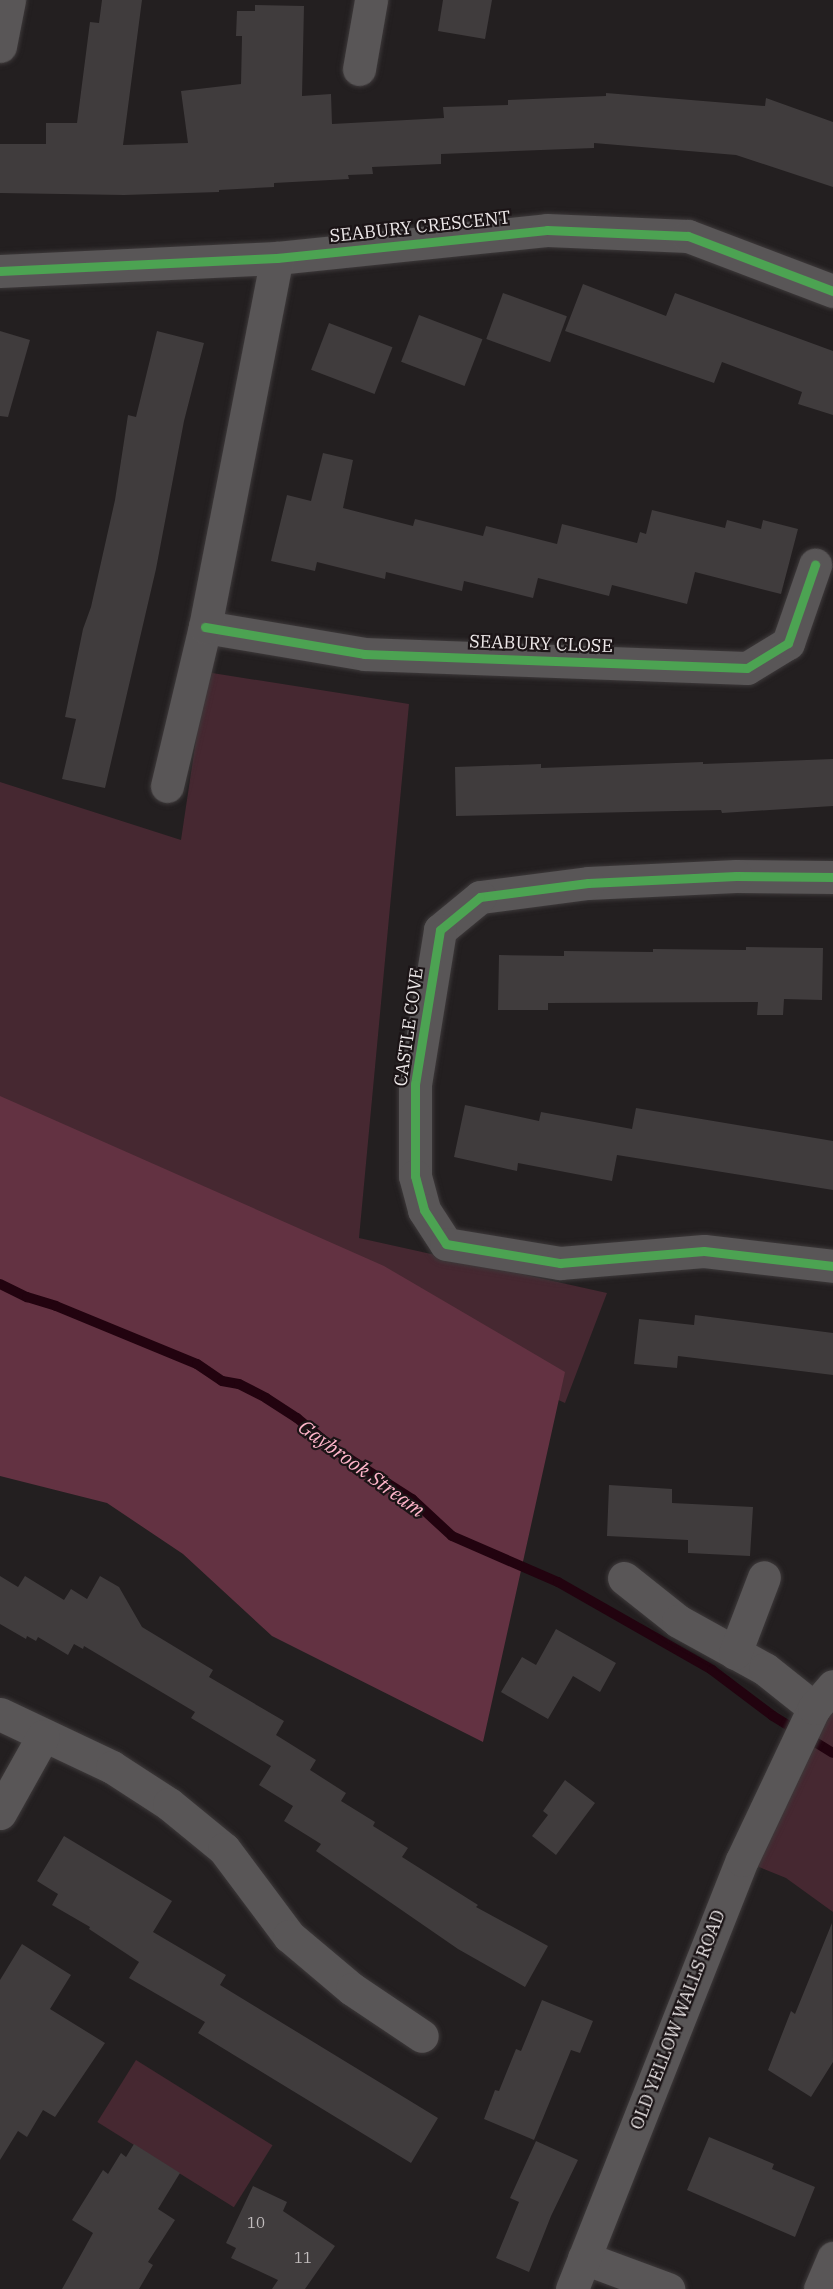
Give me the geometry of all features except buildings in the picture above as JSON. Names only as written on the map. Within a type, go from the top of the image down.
[{"type":"street","points":[[0,46],[9,0]]},
{"type":"street","points":[[359,69],[371,0]]},
{"type":"street","name":"SEABURY CRESCENT","points":[[0,271],[277,258],[547,230],[688,236],[833,291]]},
{"type":"street","points":[[167,786],[205,627],[277,258]]},
{"type":"street","name":"SEABURY CLOSE","points":[[205,627],[364,654],[747,668],[788,643],[815,565]]},
{"type":"street","name":"CASTLE COVE","points":[[833,877],[736,876],[588,883],[480,897],[440,930],[415,1084],[415,1176],[424,1210],[446,1244],[560,1263],[704,1251],[833,1266]]},
{"type":"street","points":[[735,1653],[764,1577]]},
{"type":"street","points":[[624,1578],[678,1621],[820,1702]]},
{"type":"street","name":"OLD YELLOW WALLS ROAD","points":[[572,2289],[731,1884],[792,1754],[820,1702]]},
{"type":"street","points":[[0,1714],[112,1767],[169,1804],[224,1849],[290,1936],[352,1989],[422,2036]]},
{"type":"street","points":[[0,1813],[43,1736]]},
{"type":"street","points":[[584,2258],[668,2289]]},
{"type":"street","points":[[820,2289],[833,2258]]},
{"type":"shaded area","points":[[206,672],[409,704],[359,1238],[607,1293],[565,1403],[58,1173],[0,1152],[0,782],[181,840]]},
{"type":"shaded area","points":[[0,1096],[384,1266],[565,1372],[483,1742],[272,1636],[183,1554],[107,1503],[0,1476]]},
{"type":"shaded area","points":[[833,1687],[833,1912],[786,1878],[742,1860]]},
{"type":"shaded area","points":[[136,2060],[273,2145],[234,2207],[97,2122]]},
{"type":"waterway","name":"Gaybrook Stream","points":[[0,1284],[27,1297],[56,1306],[197,1364],[222,1381],[239,1384],[266,1398],[297,1418],[334,1449],[412,1499],[452,1536],[558,1582],[712,1670],[773,1716],[833,1753]]},
{"type":"cycle path","points":[[0,271],[277,258],[547,230],[688,236],[833,291]]},
{"type":"cycle path","points":[[205,627],[364,654],[747,668],[788,643],[815,565]]},
{"type":"cycle path","points":[[833,877],[736,876],[588,883],[480,897],[440,930],[415,1084],[415,1176],[424,1210],[446,1244],[560,1263],[704,1251],[833,1266]]}]
